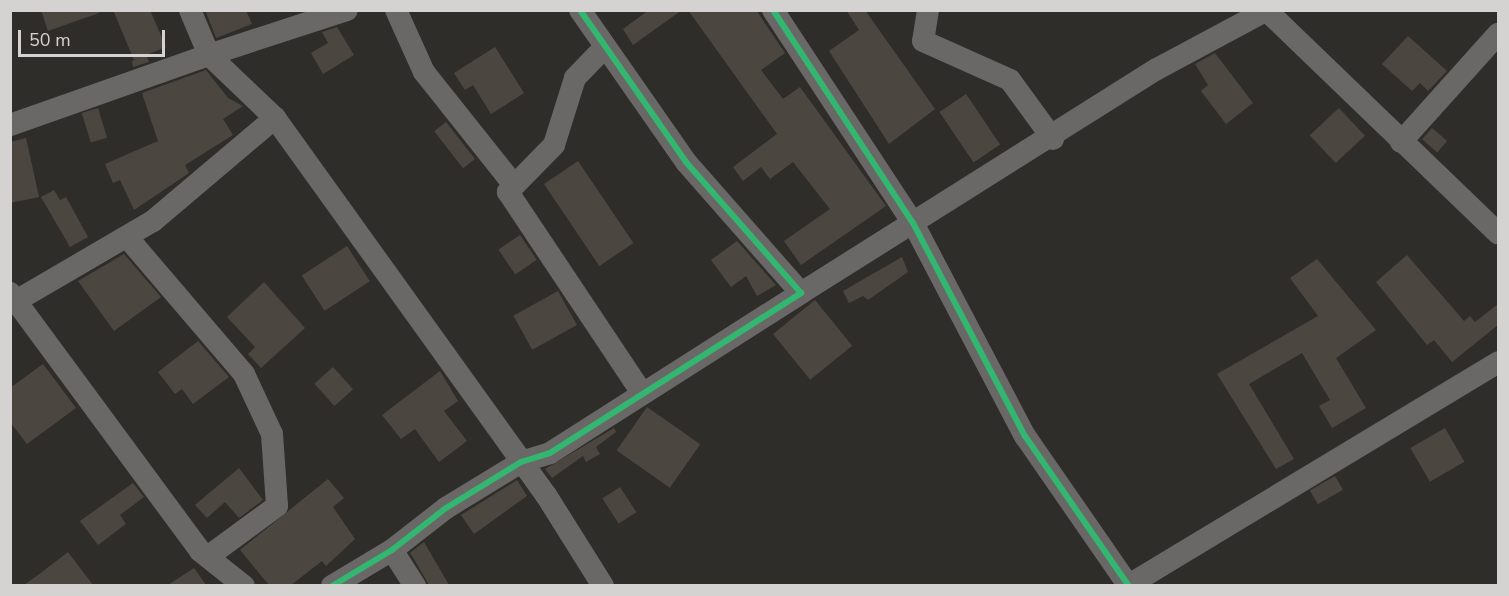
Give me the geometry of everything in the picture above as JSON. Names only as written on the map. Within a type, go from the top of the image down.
[{"type":"street","points":[[190,10],[209,55],[275,118],[521,462],[603,585]]},
{"type":"street","points":[[10,125],[209,55],[306,16],[347,10]]},
{"type":"street","points":[[396,10],[424,72],[513,184]]},
{"type":"street","points":[[580,10],[686,162],[801,293]]},
{"type":"street","points":[[773,10],[913,223],[1025,436],[1129,585],[1498,362]]},
{"type":"street","points":[[928,10],[923,41],[1010,80],[1053,139]]},
{"type":"street","points":[[332,585],[392,550],[521,462],[550,453],[913,223],[1053,139],[1157,69],[1267,11],[1498,233]]},
{"type":"street","points":[[1401,142],[1498,34]]},
{"type":"street","points":[[605,47],[575,78],[554,145],[513,184],[511,201],[642,393]]},
{"type":"street","points":[[244,585],[209,556],[152,489],[14,297],[127,237],[275,118]]},
{"type":"street","points":[[127,237],[244,374],[272,434],[277,506],[209,556]]},
{"type":"street","points":[[392,550],[415,585]]},
{"type":"building","points":[[41,10],[98,10],[99,13],[48,31]]},
{"type":"building","points":[[113,10],[150,10],[166,47],[134,60]]},
{"type":"building","points":[[205,10],[246,10],[252,24],[216,38]]},
{"type":"building","points":[[649,10],[682,10],[633,45],[623,29]]},
{"type":"building","points":[[688,10],[756,10],[785,53],[761,70],[783,99],[800,87],[886,206],[801,265],[784,241],[830,209],[793,162],[770,179],[761,167],[743,181],[733,167],[777,134]]},
{"type":"building","points":[[846,10],[865,10],[935,109],[889,144],[829,51],[859,30]]},
{"type":"building","points":[[337,27],[354,55],[323,74],[311,53],[328,43],[322,32]]},
{"type":"building","points":[[1408,36],[1447,71],[1428,91],[1420,83],[1412,91],[1382,64]]},
{"type":"building","points":[[495,47],[524,93],[491,114],[473,85],[465,90],[454,73]]},
{"type":"building","points":[[1215,53],[1253,103],[1226,124],[1201,91],[1208,85],[1195,64]]},
{"type":"building","points":[[146,55],[149,62],[133,67],[132,61]]},
{"type":"building","points":[[206,70],[228,98],[243,106],[223,119],[233,135],[185,165],[189,173],[134,210],[120,180],[113,183],[105,164],[158,141],[142,93]]},
{"type":"building","points":[[966,94],[1000,145],[974,162],[939,112]]},
{"type":"building","points":[[98,108],[107,138],[91,143],[82,113]]},
{"type":"building","points":[[1339,108],[1365,136],[1336,163],[1310,135]]},
{"type":"building","points":[[446,122],[475,159],[463,168],[434,131]]},
{"type":"building","points":[[1432,128],[1447,141],[1437,152],[1422,139]]},
{"type":"building","points":[[26,138],[39,197],[10,203],[10,142]]},
{"type":"building","points":[[578,161],[633,243],[599,266],[544,184]]},
{"type":"building","points":[[54,190],[60,200],[66,197],[88,237],[70,247],[41,197]]},
{"type":"building","points":[[520,235],[537,260],[515,274],[498,250]]},
{"type":"building","points":[[737,241],[776,285],[757,296],[746,276],[731,287],[711,260]]},
{"type":"building","points":[[347,246],[370,281],[325,311],[302,275]]},
{"type":"building","points":[[124,254],[161,297],[114,331],[78,281]]},
{"type":"building","points":[[1407,255],[1464,321],[1470,316],[1475,322],[1498,304],[1498,325],[1452,362],[1434,340],[1427,345],[1376,282]]},
{"type":"building","points":[[902,257],[908,272],[868,300],[863,296],[849,303],[843,291]]},
{"type":"building","points":[[1317,259],[1376,330],[1336,358],[1366,408],[1332,428],[1319,406],[1330,400],[1302,353],[1249,384],[1294,459],[1276,469],[1217,374],[1318,316],[1290,278]]},
{"type":"building","points":[[264,282],[305,328],[261,368],[248,354],[255,347],[227,317]]},
{"type":"building","points":[[558,291],[577,325],[532,350],[513,316]]},
{"type":"building","points":[[815,300],[852,346],[810,380],[773,334]]},
{"type":"building","points":[[198,341],[229,377],[193,404],[182,389],[175,394],[158,372]]},
{"type":"building","points":[[43,364],[76,408],[27,444],[10,422],[10,388]]},
{"type":"building","points":[[333,367],[353,389],[334,406],[314,384]]},
{"type":"building","points":[[440,371],[458,401],[444,411],[467,441],[439,462],[415,429],[401,439],[382,415]]},
{"type":"building","points":[[647,407],[700,444],[670,488],[617,450]]},
{"type":"building","points":[[614,428],[616,432],[596,447],[600,454],[586,462],[583,456],[552,478],[545,469]]},
{"type":"building","points":[[1445,428],[1464,462],[1430,482],[1410,448]]},
{"type":"building","points":[[239,468],[263,500],[239,518],[225,502],[207,518],[195,505]]},
{"type":"building","points":[[1335,476],[1343,490],[1318,504],[1310,490]]},
{"type":"building","points":[[328,479],[344,498],[333,507],[355,539],[326,566],[322,561],[291,585],[269,585],[240,550]]},
{"type":"building","points":[[517,480],[527,496],[474,534],[461,515]]},
{"type":"building","points":[[133,483],[144,497],[120,515],[126,524],[98,545],[80,521]]},
{"type":"building","points":[[620,487],[636,512],[619,524],[602,498]]},
{"type":"building","points":[[424,542],[449,585],[429,585],[410,553]]},
{"type":"building","points":[[68,552],[93,585],[24,585],[42,572]]},
{"type":"building","points":[[194,568],[206,585],[168,585]]},
{"type":"cycle path","points":[[332,586],[392,550],[446,508],[521,462],[550,453],[801,293],[686,162],[580,10]]},
{"type":"cycle path","points":[[773,10],[913,223],[1025,436],[1129,586]]}]
